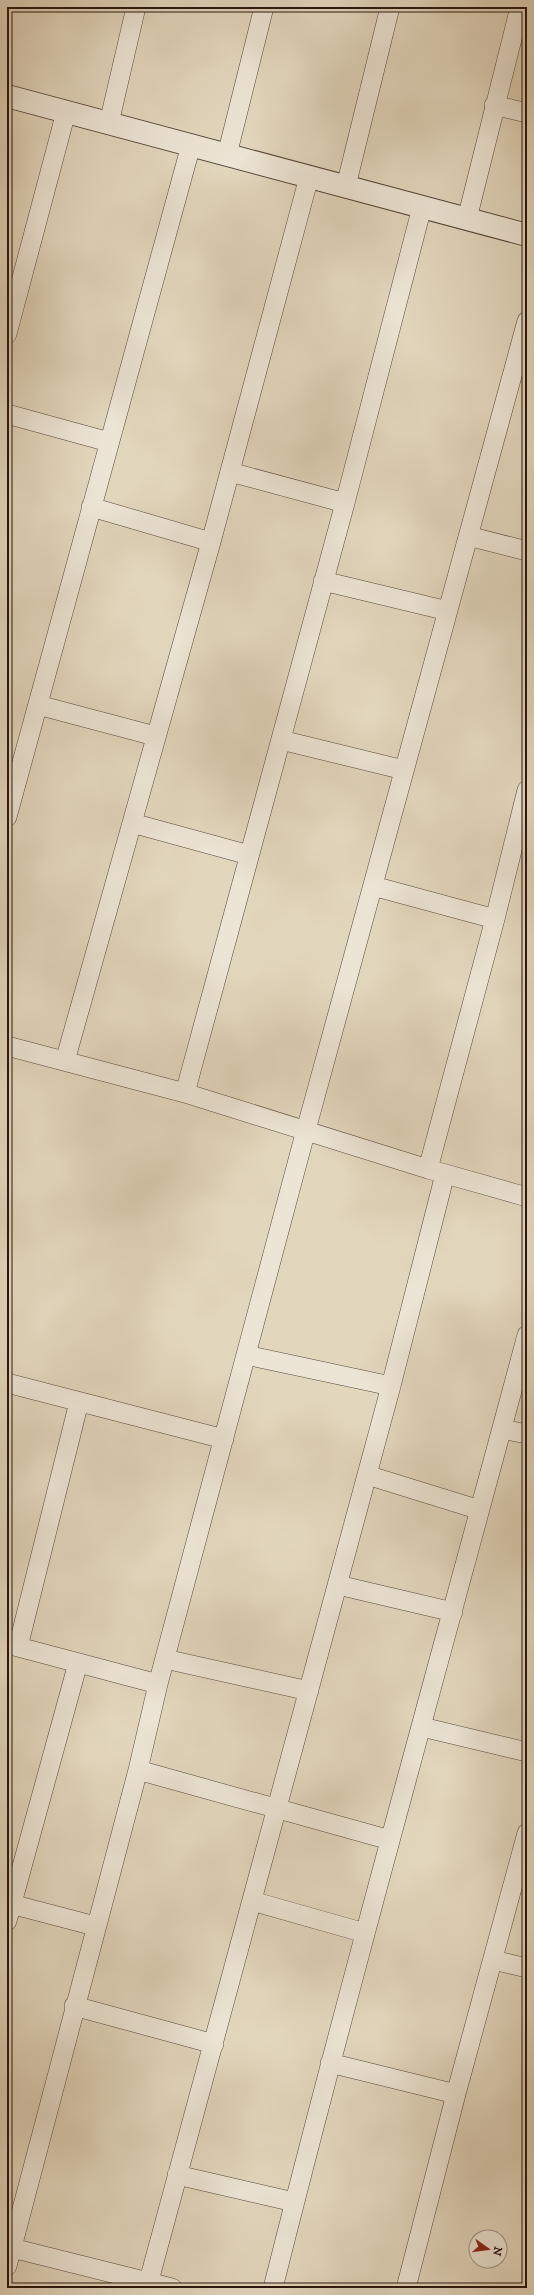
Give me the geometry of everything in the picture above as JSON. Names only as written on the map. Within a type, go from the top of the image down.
[{"type":"street","points":[[109,123],[136,7]]},
{"type":"street","points":[[227,155],[264,7]]},
{"type":"street","points":[[346,186],[390,7]]},
{"type":"street","points":[[467,219],[494,105],[522,9]]},
{"type":"street","points":[[7,96],[527,235]]},
{"type":"street","points":[[494,105],[527,113]]},
{"type":"street","points":[[7,334],[66,112]]},
{"type":"street","points":[[7,817],[11,790],[38,705],[191,145]]},
{"type":"street","points":[[65,1062],[155,736],[211,542],[308,177]]},
{"type":"street","points":[[185,1093],[345,503],[422,207]]},
{"type":"street","points":[[7,2266],[95,1926],[138,1770],[158,1684],[306,1130],[527,321]]},
{"type":"street","points":[[7,414],[110,442]]},
{"type":"street","points":[[230,472],[345,503]]},
{"type":"street","points":[[91,507],[211,542]]},
{"type":"street","points":[[468,536],[527,551]]},
{"type":"street","points":[[323,581],[448,611]]},
{"type":"street","points":[[38,705],[155,736]]},
{"type":"street","points":[[281,740],[404,770]]},
{"type":"street","points":[[148,2285],[278,1809],[391,1386],[437,1172],[495,918],[526,801]]},
{"type":"street","points":[[132,823],[249,855]]},
{"type":"street","points":[[372,886],[495,918]]},
{"type":"street","points":[[7,1046],[185,1093],[437,1172],[527,1197]]},
{"type":"street","points":[[273,2288],[330,2063],[527,1335]]},
{"type":"street","points":[[246,1355],[391,1386]]},
{"type":"street","points":[[7,1383],[224,1439]]},
{"type":"street","points":[[79,1402],[13,1645],[158,1684]]},
{"type":"street","points":[[502,1428],[527,1434]]},
{"type":"street","points":[[367,1475],[480,1510]]},
{"type":"street","points":[[338,1586],[453,1612]]},
{"type":"street","points":[[165,1659],[309,1691]]},
{"type":"street","points":[[78,1663],[8,1909],[95,1926]]},
{"type":"street","points":[[422,1727],[527,1752]]},
{"type":"street","points":[[138,1770],[390,1840]]},
{"type":"street","points":[[406,2288],[456,2094],[527,1833]]},
{"type":"street","points":[[252,1901],[365,1933]]},
{"type":"street","points":[[493,1960],[527,1968]]},
{"type":"street","points":[[74,2006],[214,2044]]},
{"type":"street","points":[[330,2063],[456,2094]]},
{"type":"street","points":[[177,2175],[294,2202]]},
{"type":"street","points":[[12,2248],[148,2285],[172,2288]]}]
